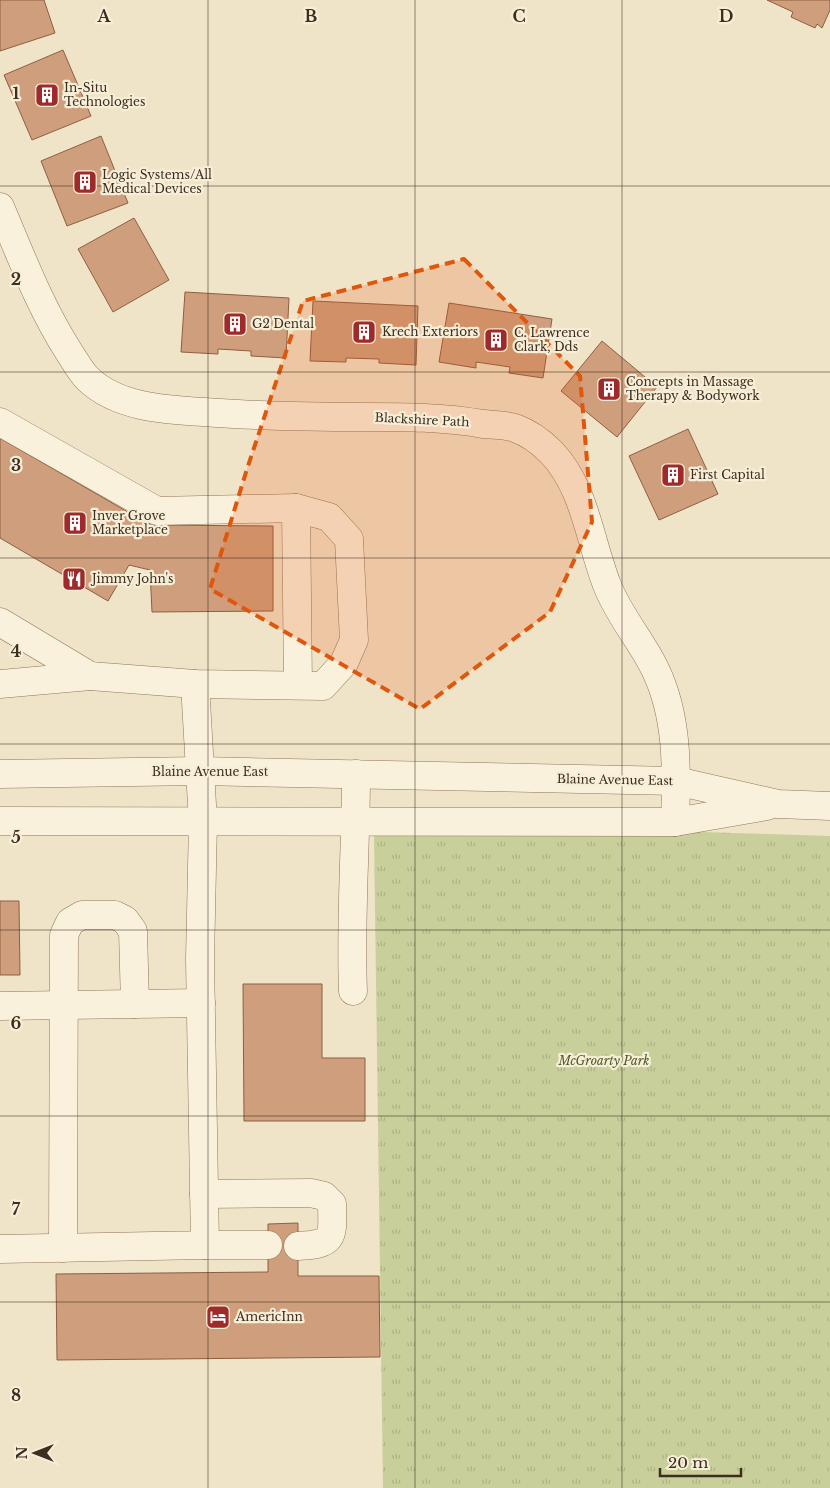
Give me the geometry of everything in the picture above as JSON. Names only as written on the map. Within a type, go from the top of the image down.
[{"type":"street","name":"Blackshire Path","points":[[0,206],[56,332],[86,378],[105,392],[125,400],[170,410],[279,417],[425,417],[459,419],[514,428],[534,438],[552,454],[569,477],[579,497],[607,586],[621,615],[655,667],[668,700],[673,728],[676,780],[675,822]]},
{"type":"street","points":[[0,422],[157,511],[296,508],[329,517],[350,538],[354,640],[344,663],[323,686],[195,684],[90,676],[0,684]]},
{"type":"street","points":[[296,508],[298,686]]},
{"type":"street","points":[[0,622],[90,676]]},
{"type":"street","points":[[195,684],[203,822],[200,1003],[204,1245]]},
{"type":"street","name":"Blaine Avenue East","points":[[0,774],[200,771],[676,780],[778,804]]},
{"type":"street","points":[[353,991],[351,958],[356,774]]},
{"type":"street","points":[[0,821],[675,822],[778,804],[830,806]]},
{"type":"street","points":[[63,1248],[64,934],[70,922],[82,915],[115,915],[125,920],[134,931],[135,1004]]},
{"type":"street","points":[[0,1006],[200,1003]]},
{"type":"street","points":[[204,1194],[311,1192],[324,1196],[332,1204],[333,1229],[328,1238],[320,1245],[298,1246]]},
{"type":"street","points":[[0,1249],[268,1245]]},
{"type":"highlighted area","points":[[464,259],[580,376],[592,522],[550,612],[420,709],[210,589],[247,469],[303,301]]},
{"type":"green space","name":"McGroarty Park","points":[[703,832],[830,836],[830,1488],[383,1488],[374,836]]},
{"type":"building","points":[[0,0],[44,0],[55,33],[0,51]]},
{"type":"building","points":[[767,0],[830,0],[830,10],[822,28],[817,24],[815,28],[791,17],[793,12]]},
{"type":"building","name":"In-Situ Technologies","points":[[63,50],[91,116],[32,140],[4,75]]},
{"type":"building","name":"Logic Systems/All Medical Devices","points":[[101,136],[128,203],[67,226],[41,161]]},
{"type":"building","points":[[134,218],[169,280],[113,312],[78,249]]},
{"type":"building","name":"G2 Dental","points":[[185,292],[289,298],[286,358],[251,356],[251,351],[218,349],[218,354],[181,352]]},
{"type":"building","name":"Krech Exteriors","points":[[313,301],[418,306],[416,365],[379,363],[379,359],[346,358],[346,362],[310,361]]},
{"type":"building","name":"C. Lawrence Clark, Dds","points":[[449,303],[552,319],[543,378],[509,373],[510,367],[476,362],[476,368],[439,362]]},
{"type":"building","name":"Concepts in Massage Therapy & Bodywork","points":[[602,341],[657,387],[617,437],[561,391]]},
{"type":"building","name":"First Capital","points":[[688,429],[718,494],[659,520],[629,456]]},
{"type":"building","name":"Inver Grove Marketplace","points":[[0,438],[145,522],[155,525],[273,526],[273,611],[152,612],[150,570],[129,565],[108,601],[0,538]]},
{"type":"building","points":[[0,901],[19,901],[20,975],[0,975]]},
{"type":"building","points":[[243,984],[322,984],[322,1058],[365,1058],[365,1121],[244,1121]]},
{"type":"building","name":"AmericInn","points":[[298,1223],[298,1276],[379,1276],[380,1357],[57,1360],[56,1274],[268,1272],[268,1224]]},
{"type":"place","name":"In-Situ Technologies","points":[[47,95]]},
{"type":"place","name":"Logic Systems/All Medical Devices","points":[[85,182]]},
{"type":"place","name":"G2 Dental","points":[[235,324]]},
{"type":"place","name":"Krech Exteriors","points":[[364,332]]},
{"type":"place","name":"C. Lawrence Clark, Dds","points":[[496,340]]},
{"type":"place","name":"Concepts in Massage Therapy & Bodywork","points":[[609,389]]},
{"type":"place","name":"First Capital","points":[[673,475]]},
{"type":"place","name":"Inver Grove Marketplace","points":[[75,523]]},
{"type":"place","name":"Jimmy John's","points":[[74,579]]},
{"type":"place","name":"AmericInn","points":[[218,1317]]}]
